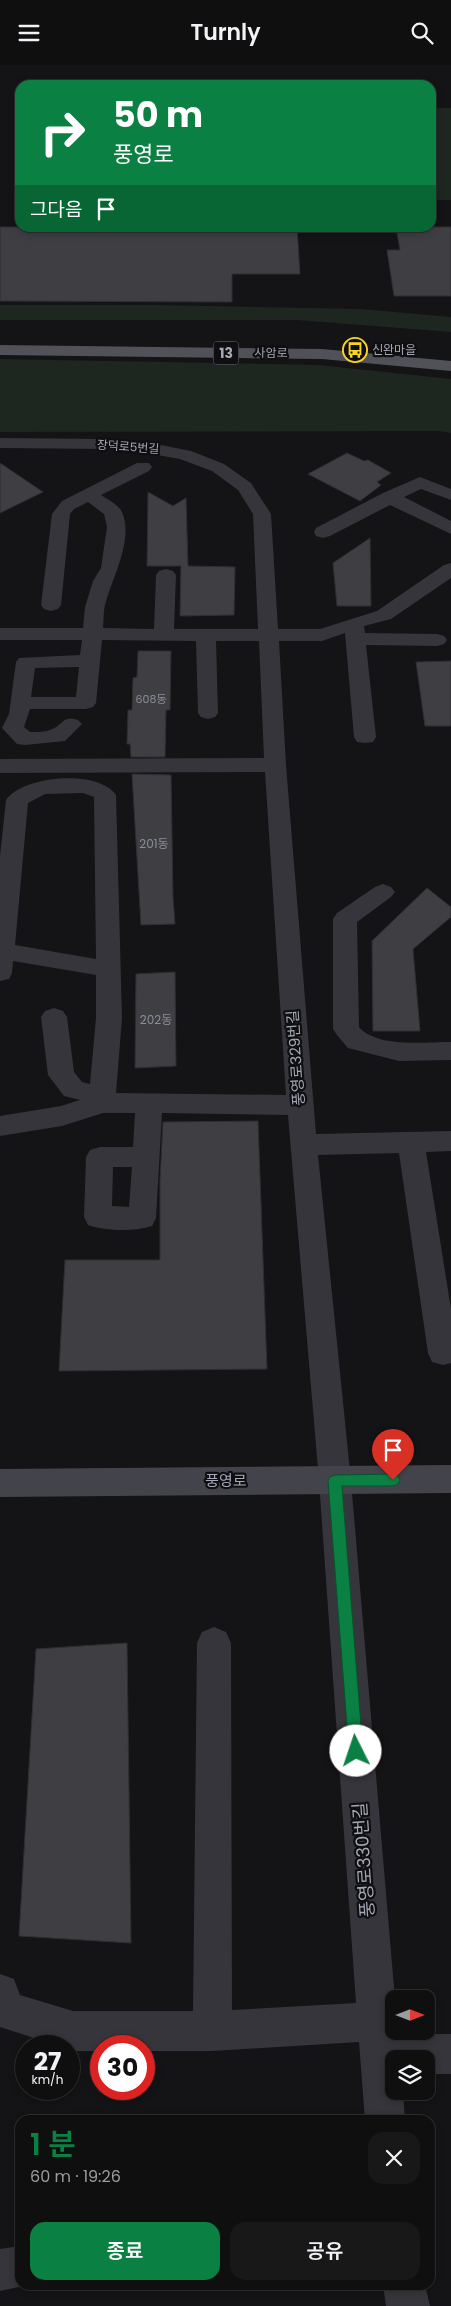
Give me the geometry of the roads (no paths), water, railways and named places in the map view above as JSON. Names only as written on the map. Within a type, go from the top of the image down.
[{"type":"main road","name":"사암로","points":[[0,350],[322,354],[451,366]]},
{"type":"main road","name":"풍영로","points":[[0,1483],[451,1479]]},
{"type":"street","name":"장덕로5번길","points":[[0,443],[130,444],[182,453],[226,472],[257,501],[262,514],[267,633]]},
{"type":"street","points":[[51,605],[61,514],[68,505],[143,467]]},
{"type":"street","points":[[323,532],[420,482],[451,495]]},
{"type":"street","points":[[20,703],[86,703],[91,634],[97,596],[110,568],[116,527],[113,512],[89,494]]},
{"type":"street","points":[[389,497],[451,528]]},
{"type":"street","points":[[355,631],[384,615],[451,569]]},
{"type":"street","points":[[164,634],[166,575]]},
{"type":"street","points":[[355,631],[365,737]]},
{"type":"street","points":[[0,634],[267,633],[322,635],[355,631],[437,641]]},
{"type":"street","points":[[206,633],[208,713]]},
{"type":"street","name":"풍영로329번길","points":[[267,633],[300,1105],[335,1481]]},
{"type":"street","points":[[71,724],[57,736],[25,739],[13,727],[19,714],[26,662],[89,661]]},
{"type":"street","points":[[0,766],[275,765]]},
{"type":"street","points":[[102,1100],[109,1018],[105,795],[96,788],[83,786],[32,789],[17,800],[1,958],[108,969]]},
{"type":"street","points":[[382,892],[345,919],[346,1029],[357,1042],[399,1052],[451,1051]]},
{"type":"street","points":[[54,1017],[61,1075],[73,1089],[102,1100],[149,1105],[300,1105]]},
{"type":"street","points":[[0,1126],[62,1116],[102,1100]]},
{"type":"street","points":[[146,1157],[149,1105]]},
{"type":"street","points":[[411,1141],[443,1353]]},
{"type":"street","points":[[304,1144],[334,1145],[451,1141]]},
{"type":"street","name":"풍영로330번길","points":[[335,1481],[385,2115]]},
{"type":"street","points":[[212,2031],[214,1643]]},
{"type":"street","points":[[0,1993],[7,2010],[73,2031],[212,2031],[378,2037],[451,2053]]},
{"type":"street","points":[[0,2270],[15,2268]]},
{"type":"street","points":[[405,2290],[408,2306]]},
{"type":"place","name":"신완마을","points":[[355,350]]}]
